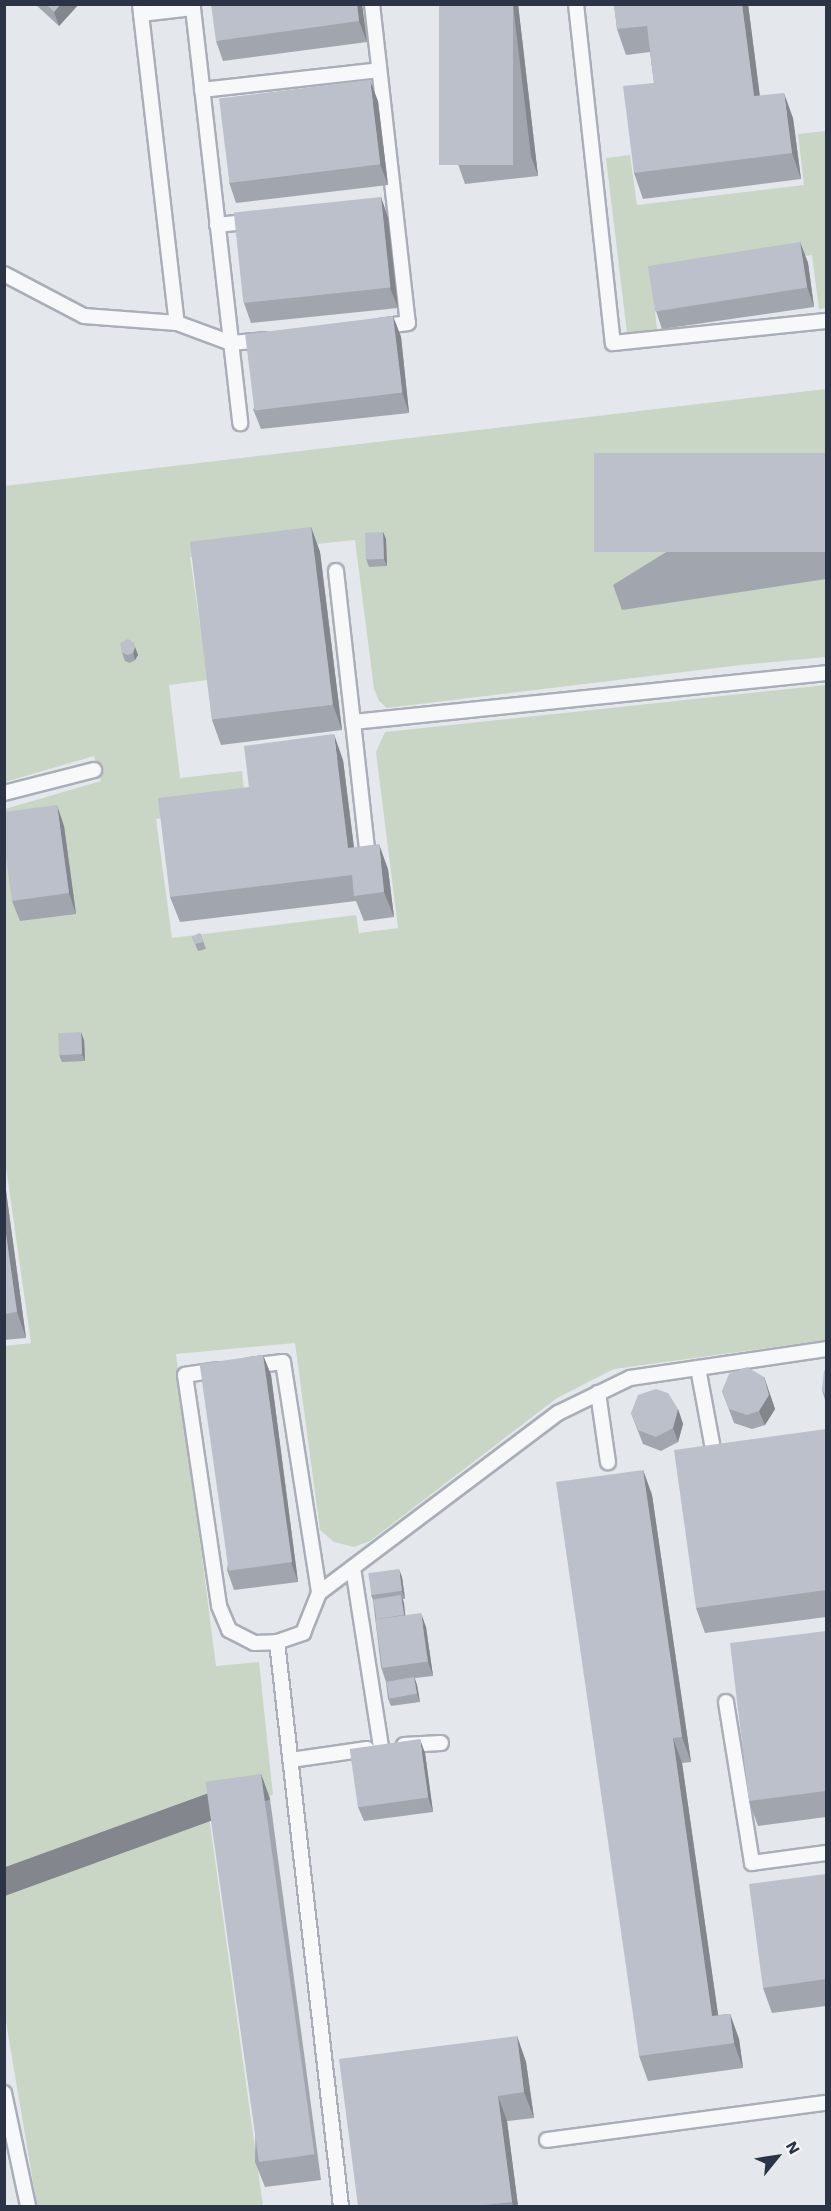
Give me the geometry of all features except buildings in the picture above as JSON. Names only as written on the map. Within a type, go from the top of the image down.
[{"type":"lane","points":[[361,329],[408,323],[389,205],[372,4]]},
{"type":"lane","points":[[576,4],[613,343],[826,321]]},
{"type":"lane","points":[[177,323],[140,9],[193,8],[240,423]]},
{"type":"lane","points":[[202,90],[379,70]]},
{"type":"lane","points":[[218,225],[265,219]]},
{"type":"lane","points":[[4,274],[84,316],[177,323],[231,343],[278,338]]},
{"type":"lane","points":[[336,571],[368,858]]},
{"type":"lane","points":[[353,722],[826,674]]},
{"type":"lane","points":[[4,793],[94,770]]},
{"type":"lane","points":[[319,1593],[558,1413],[598,1393],[630,1378],[826,1349]]},
{"type":"lane","points":[[283,1362],[319,1593],[303,1633],[277,1642],[254,1643],[229,1630],[219,1606],[184,1375],[283,1362]]},
{"type":"lane","points":[[698,1368],[715,1460]]},
{"type":"lane","points":[[598,1393],[608,1462]]},
{"type":"lane","points":[[353,1568],[381,1747]]},
{"type":"lane","points":[[277,1642],[341,2206]]},
{"type":"lane","points":[[726,1702],[752,1863],[826,1853]]},
{"type":"lane","points":[[291,1760],[381,1747],[441,1743]]},
{"type":"lane","points":[[4,2093],[28,2206]]},
{"type":"lane","points":[[547,2140],[826,2103]]},
{"type":"green space","points":[[826,131],[826,308],[819,309],[812,255],[651,275],[657,329],[627,333],[606,158],[630,155],[637,205],[804,185],[798,134]]},
{"type":"green space","points":[[826,389],[826,657],[741,665],[387,708],[379,701],[374,689],[355,540],[190,557],[208,680],[169,685],[180,778],[242,771],[246,808],[156,819],[172,938],[356,915],[359,933],[398,928],[376,752],[385,732],[826,685],[826,1340],[614,1369],[557,1398],[370,1541],[354,1547],[334,1542],[320,1530],[295,1343],[176,1354],[216,1666],[259,1662],[273,1795],[207,1802],[263,2206],[37,2206],[5,2016],[4,1346],[31,1343],[4,1153],[5,809],[101,781],[94,756],[5,782],[4,486]]}]
